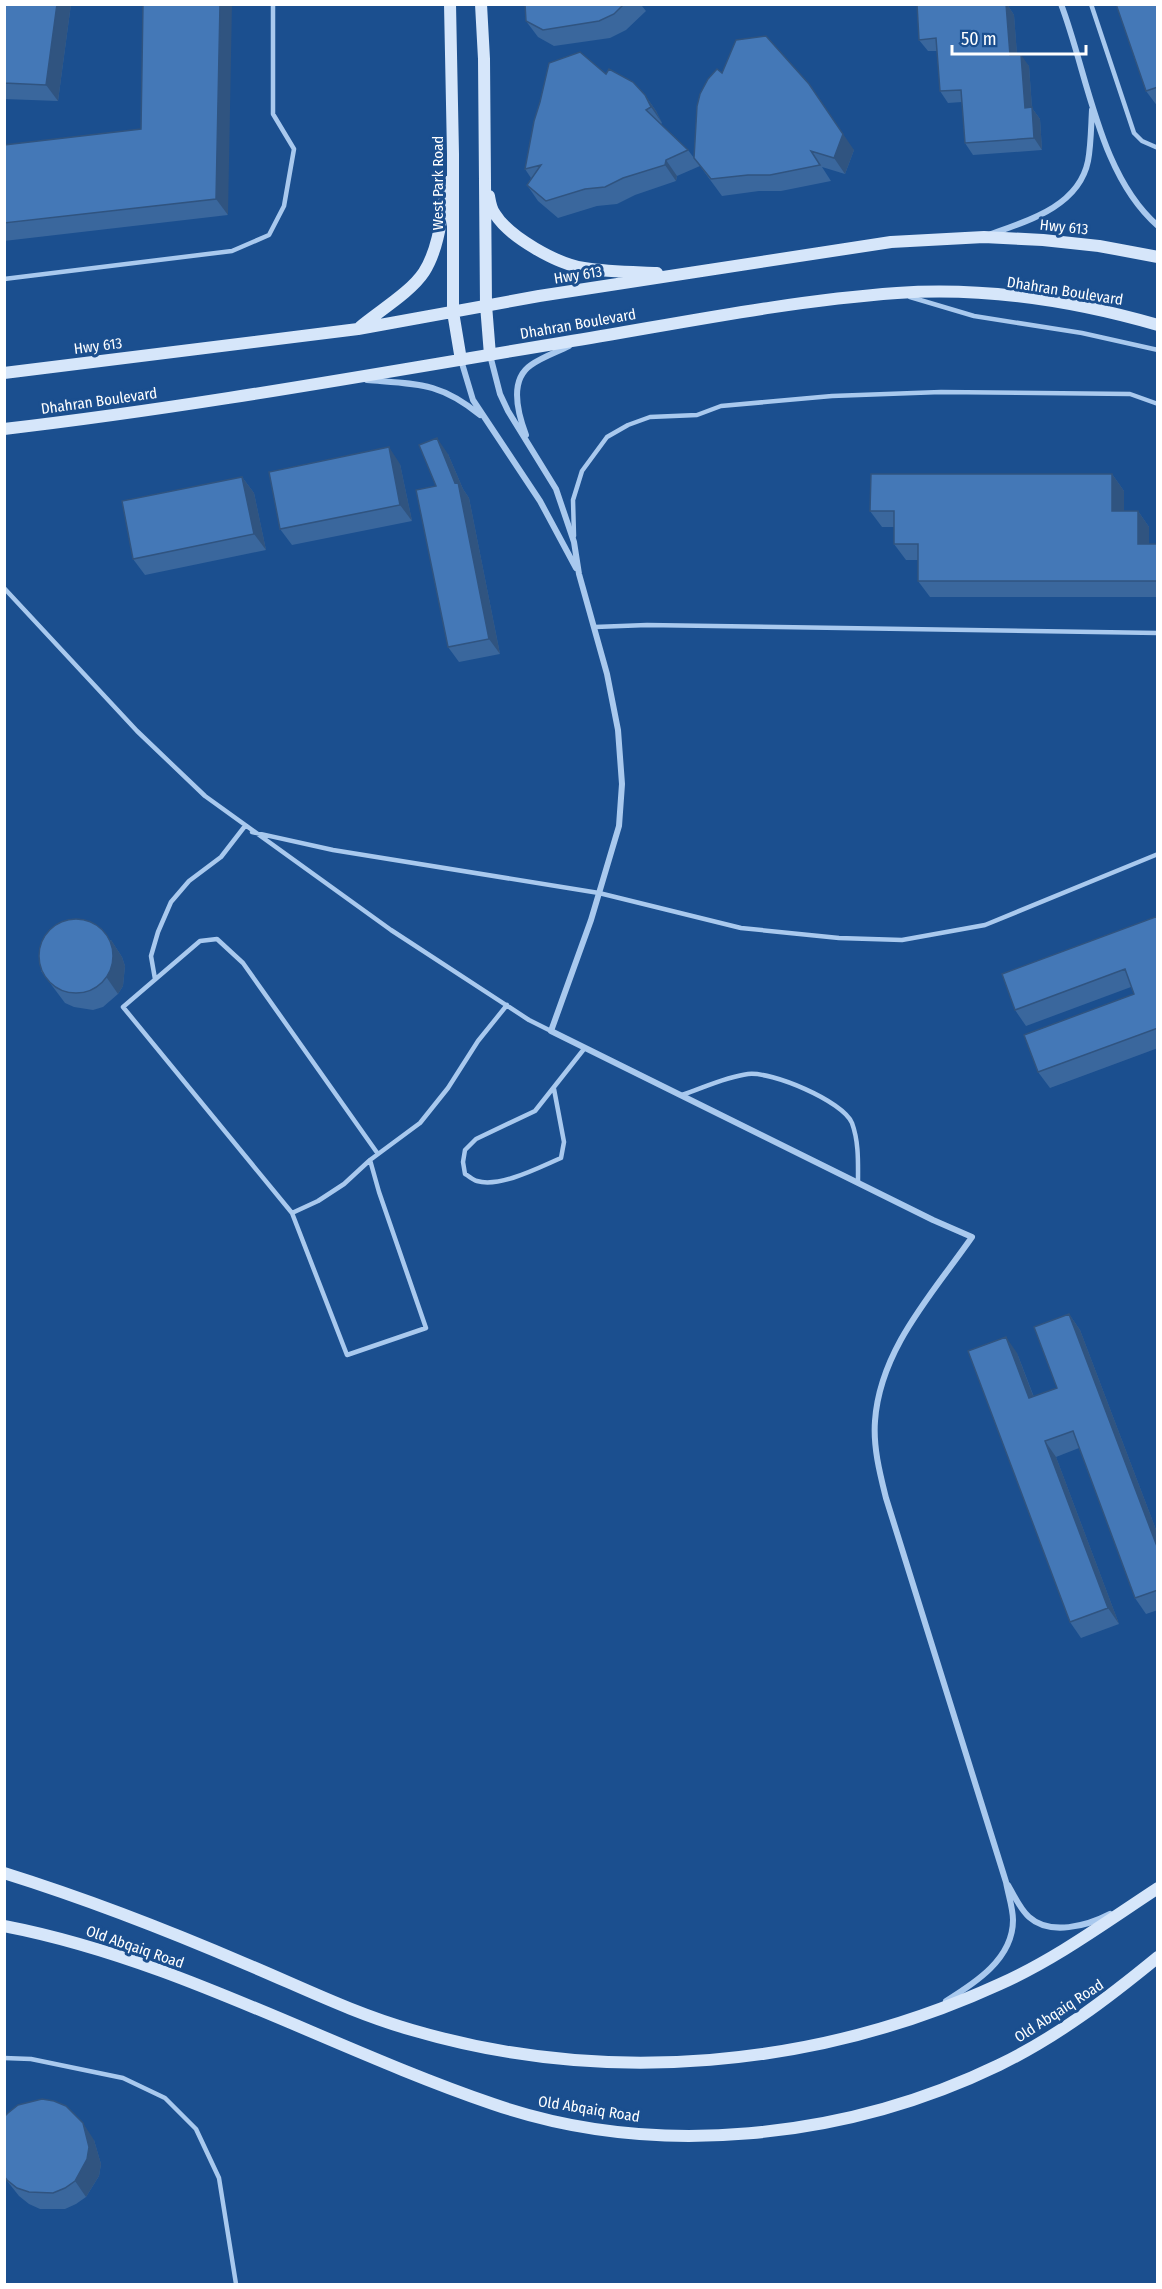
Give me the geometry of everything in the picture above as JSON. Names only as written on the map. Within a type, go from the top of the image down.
[{"type":"main road","name":"West Park Road","points":[[450,4],[453,312],[461,360]]},
{"type":"main road","points":[[481,4],[484,59],[486,305],[490,354]]},
{"type":"main road","points":[[358,329],[412,285],[423,273],[433,254],[453,154]]},
{"type":"main road","points":[[484,179],[493,212],[502,224],[534,247],[565,263],[583,268],[680,275]]},
{"type":"main road","name":"Hwy 613","points":[[4,373],[358,329],[486,305],[891,242],[984,237],[1043,240],[1088,244],[1158,257]]},
{"type":"main road","name":"Dhahran Boulevard","points":[[4,429],[92,418],[352,378],[700,318],[804,303],[898,293],[969,293],[1030,299],[1119,314],[1158,325]]},
{"type":"main road","name":"Old Abqaiq Road","points":[[4,1873],[60,1890],[173,1933],[339,2003],[410,2030],[479,2047],[590,2062],[655,2063],[718,2060],[790,2050],[856,2036],[921,2017],[1001,1984],[1060,1953],[1158,1888]]},
{"type":"main road","name":"Old Abqaiq Road","points":[[4,1926],[96,1948],[174,1976],[495,2105],[554,2121],[664,2135],[720,2135],[826,2122],[885,2108],[936,2092],[1000,2065],[1053,2035],[1107,1999],[1158,1957]]},
{"type":"street","points":[[1061,4],[1075,43],[1092,106],[1118,173],[1132,198],[1146,216],[1158,226]]},
{"type":"street","points":[[984,237],[1049,211],[1076,186],[1088,162],[1092,106]]},
{"type":"street","points":[[533,452],[519,411],[518,391],[522,374],[530,365],[581,340]]},
{"type":"street","points":[[490,354],[500,394],[556,489],[574,542],[579,574],[607,674],[618,730],[622,784],[619,826],[599,893],[551,1031],[972,1237],[919,1310],[895,1350],[881,1385],[875,1422],[878,1464],[886,1498],[1006,1882],[1013,1920],[1010,1938],[989,1971],[921,2017]]},
{"type":"street","points":[[461,360],[473,400],[540,501],[579,574]]},
{"type":"street","points":[[352,378],[425,385],[444,391],[486,419]]},
{"type":"street","points":[[1006,1882],[1027,1915],[1040,1925],[1054,1927],[1074,1926],[1104,1917],[1158,1888]]},
{"type":"lane","points":[[4,279],[232,251],[269,236],[284,206],[294,149],[273,114],[273,4]]},
{"type":"lane","points":[[1091,4],[1134,133],[1142,141],[1158,148]]},
{"type":"lane","points":[[898,293],[974,316],[1082,333],[1158,350]]},
{"type":"lane","points":[[574,542],[573,500],[582,471],[593,453],[607,437],[628,425],[651,417],[697,415],[722,406],[824,397],[941,392],[1130,394],[1158,404]]},
{"type":"lane","points":[[4,588],[137,731],[205,796],[391,930],[529,1020],[551,1031]]},
{"type":"lane","points":[[595,627],[1158,633]]},
{"type":"lane","points":[[155,979],[151,956],[171,902],[189,881],[221,857],[244,826]]},
{"type":"lane","points":[[252,832],[333,850],[599,893],[741,928],[839,938],[902,940],[985,925],[1158,854]]},
{"type":"lane","points":[[370,1160],[426,1328],[347,1355],[292,1213],[123,1006],[201,940],[217,939],[243,963],[378,1154]]},
{"type":"lane","points":[[292,1213],[327,1196],[420,1123],[448,1088],[478,1041],[507,1005]]},
{"type":"lane","points":[[554,1089],[564,1142],[561,1158],[528,1173],[493,1182],[477,1181],[465,1174],[463,1162],[465,1150],[476,1139],[535,1111],[584,1049]]},
{"type":"lane","points":[[682,1095],[749,1074],[772,1076],[828,1100],[851,1122],[857,1149],[858,1182]]},
{"type":"lane","points":[[4,2058],[31,2059],[123,2078],[165,2098],[196,2129],[219,2178],[236,2284]]},
{"type":"building","points":[[4,4],[57,4],[46,85],[4,83]]},
{"type":"building","points":[[143,4],[220,4],[216,199],[4,223],[4,145],[141,129]]},
{"type":"building","points":[[525,4],[624,4],[614,14],[599,21],[543,30],[526,21]]},
{"type":"building","points":[[917,4],[1006,4],[1010,55],[1021,55],[1025,108],[1032,107],[1034,138],[965,143],[961,90],[940,91],[936,38],[919,40]]},
{"type":"building","points":[[1116,4],[1158,4],[1158,87],[1146,91]]},
{"type":"building","points":[[766,36],[809,84],[843,134],[834,158],[811,151],[820,165],[770,175],[711,179],[694,158],[697,106],[700,94],[708,79],[717,69],[722,73],[736,40]]},
{"type":"building","points":[[580,52],[606,74],[609,69],[633,82],[645,95],[651,107],[646,110],[688,150],[666,160],[665,165],[623,178],[605,187],[585,189],[546,201],[527,185],[541,165],[525,169],[534,121],[549,63]]},
{"type":"building","points":[[437,438],[455,483],[458,482],[489,639],[448,647],[416,490],[436,486],[419,445]]},
{"type":"building","points":[[389,447],[400,505],[280,529],[269,472]]},
{"type":"building","points":[[871,474],[1112,474],[1112,511],[1138,511],[1138,544],[1158,544],[1158,581],[918,581],[918,544],[894,544],[894,511],[870,511]]},
{"type":"building","points":[[242,477],[254,534],[133,559],[122,501]]},
{"type":"building","points":[[1158,916],[1158,1028],[1038,1072],[1024,1035],[1134,994],[1125,969],[1015,1010],[1002,974]]},
{"type":"building","points":[[69,919],[83,919],[97,925],[107,935],[113,949],[111,970],[97,987],[83,993],[69,993],[55,987],[45,977],[39,963],[39,949],[45,935],[55,925]]},
{"type":"building","points":[[1069,1314],[1158,1549],[1158,1590],[1135,1598],[1073,1431],[1045,1441],[1108,1608],[1070,1622],[968,1351],[1006,1337],[1029,1398],[1057,1388],[1034,1327]]},
{"type":"building","points":[[42,2099],[66,2106],[83,2123],[89,2147],[87,2159],[75,2181],[53,2193],[29,2192],[17,2188],[4,2176],[4,2117],[18,2105]]}]
